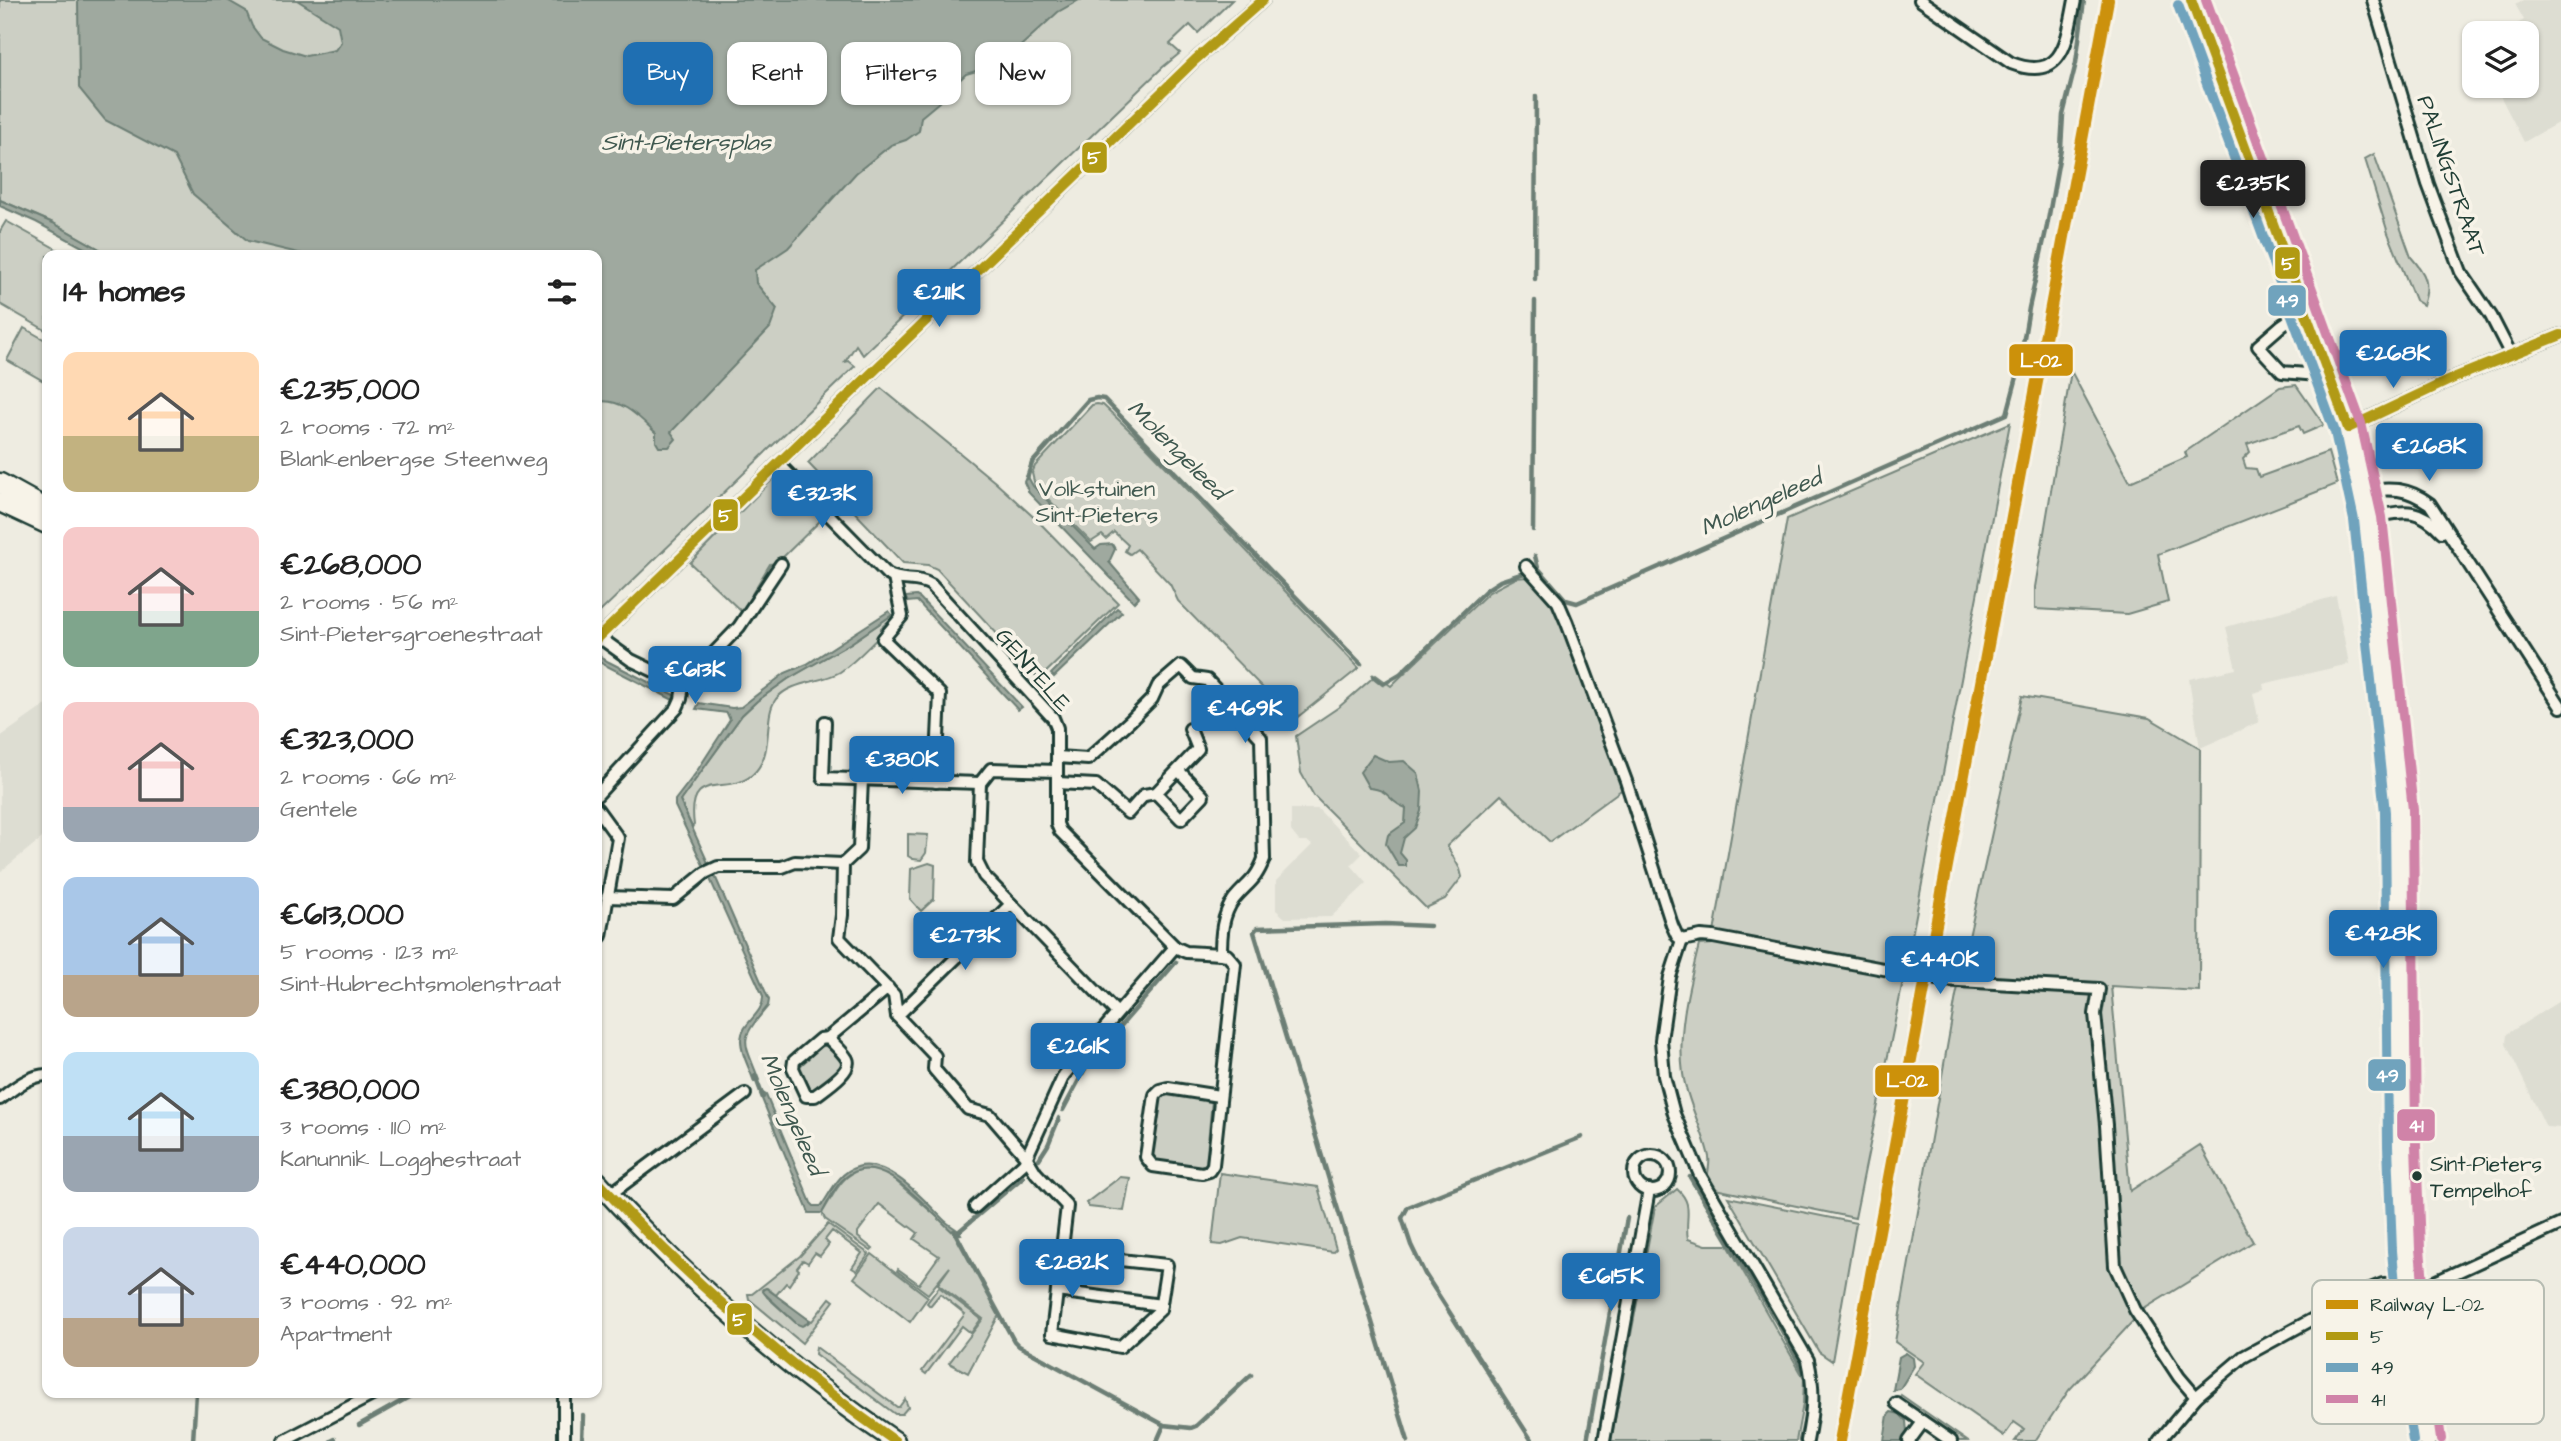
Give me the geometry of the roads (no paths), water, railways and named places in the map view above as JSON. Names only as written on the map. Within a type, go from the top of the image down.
[{"type":"main road","points":[[2191,0],[2348,428],[2368,518],[2399,811],[2402,1146],[2408,1280]]},
{"type":"main road","points":[[0,483],[42,506]]},
{"type":"main road","points":[[0,502],[42,522]]},
{"type":"main road","points":[[602,1187],[694,1280],[756,1334],[823,1390],[895,1441]]},
{"type":"street","points":[[602,634],[1195,60],[1263,0]]},
{"type":"street","points":[[1920,0],[2011,63],[2026,69],[2052,64],[2062,53],[2075,0]]},
{"type":"street","name":"PALINGSTRAAT","points":[[2373,0],[2428,184],[2461,272],[2491,316],[2511,355]]},
{"type":"street","points":[[2305,309],[2258,346],[2282,372],[2330,376]]},
{"type":"street","points":[[2348,428],[2456,377],[2561,335]]},
{"type":"street","points":[[779,464],[894,578],[902,616],[883,639],[940,694],[936,782]]},
{"type":"street","points":[[2363,491],[2378,489],[2414,492],[2430,505],[2561,706]]},
{"type":"street","points":[[2368,518],[2401,512],[2420,514],[2429,518],[2456,547]]},
{"type":"street","points":[[602,790],[677,708],[683,685],[739,627],[781,564]]},
{"type":"street","points":[[1526,566],[1558,601],[1626,781],[1672,925],[1682,940],[1713,937],[1942,980],[2099,989],[2095,1014],[2106,1125],[2115,1266],[2135,1310],[2179,1377],[2196,1397]]},
{"type":"street","name":"GENTELE","points":[[894,578],[919,580],[931,585],[1053,719],[1057,728],[1057,824],[1060,831],[1175,947]]},
{"type":"street","points":[[602,641],[631,660],[683,685]]},
{"type":"street","points":[[1057,757],[1088,759],[1137,714],[1152,699],[1158,686],[1181,666],[1193,678],[1207,680],[1261,738],[1264,859],[1257,877],[1235,898],[1229,908],[1221,930],[1221,954]]},
{"type":"street","points":[[825,722],[823,778],[980,783]]},
{"type":"street","points":[[1116,1013],[984,876],[977,862],[980,783],[991,769],[1057,777],[1096,785],[1128,813],[1144,795],[1156,793],[1198,749],[1190,729]]},
{"type":"street","points":[[1156,793],[1181,819],[1203,796],[1179,771]]},
{"type":"street","points":[[862,779],[859,849],[843,864],[839,938],[894,995],[897,1016],[935,1056],[934,1069],[968,1109],[990,1115],[1027,1158],[1036,1173],[1068,1206],[1052,1334],[1120,1347],[1160,1310],[1167,1265],[1119,1260]]},
{"type":"street","points":[[602,816],[618,838],[602,930]]},
{"type":"street","points":[[607,897],[673,899],[705,873],[718,867],[782,867],[795,862],[843,864]]},
{"type":"street","points":[[897,1016],[1011,905]]},
{"type":"street","points":[[1682,940],[1670,977],[1661,1040],[1664,1076],[1674,1114],[1700,1175],[1808,1360],[1814,1383],[1807,1441]]},
{"type":"street","points":[[975,1207],[1027,1158],[1064,1075],[1175,947],[1186,952],[1227,955],[1235,964],[1213,1165],[1209,1171],[1202,1173],[1153,1166],[1148,1162],[1146,1157],[1155,1095],[1160,1090],[1168,1088],[1219,1096]]},
{"type":"street","points":[[828,1038],[847,1060],[848,1066],[845,1072],[816,1096],[806,1096],[793,1068],[794,1061],[820,1039],[828,1038],[888,988]]},
{"type":"street","points":[[0,1099],[14,1088],[42,1075]]},
{"type":"street","points":[[609,1195],[745,1094]]},
{"type":"street","points":[[1604,1441],[1649,1190]]},
{"type":"street","points":[[2440,1280],[2561,1224]]},
{"type":"street","points":[[1057,1291],[1161,1305]]},
{"type":"street","points":[[2159,1441],[2196,1397],[2243,1357],[2312,1320]]},
{"type":"street","points":[[284,1441],[366,1398]]},
{"type":"street","points":[[564,1398],[564,1441]]},
{"type":"street","points":[[1896,1403],[1951,1441]]},
{"type":"street","points":[[1909,1441],[1923,1422]]},
{"type":"water","name":"Sint-Pietersplas","points":[[78,0],[227,0],[246,11],[261,38],[306,56],[335,50],[341,42],[338,26],[297,0],[1079,0],[1058,12],[1025,42],[975,42],[975,71],[961,79],[961,42],[841,42],[841,105],[936,105],[921,117],[919,131],[906,140],[891,145],[856,173],[788,248],[755,270],[756,283],[777,309],[770,328],[671,432],[676,439],[669,447],[659,447],[656,433],[630,410],[602,401],[602,250],[286,250],[248,241],[193,194],[174,156],[105,120],[79,88]]},
{"type":"water","points":[[0,200],[53,223],[101,250],[88,250],[0,206]]},
{"type":"water","points":[[1027,475],[1033,486],[1095,549],[1101,545],[1112,544],[1115,549],[1109,562],[1139,597],[1134,602],[1029,493],[1024,482]]},
{"type":"water","points":[[916,596],[1022,707],[1018,710],[917,601],[908,602],[905,597]]},
{"type":"water","points":[[1117,608],[1122,612],[1054,677],[1051,674]]},
{"type":"water","points":[[889,611],[892,615],[851,643],[788,679],[742,715],[680,801],[709,865],[704,867],[675,806],[675,800],[730,720],[727,713],[696,709],[699,703],[741,707],[785,673],[807,664]]},
{"type":"water","points":[[602,658],[676,696],[675,701],[602,664]]},
{"type":"water","points":[[1373,755],[1389,762],[1404,761],[1418,773],[1422,791],[1421,811],[1415,828],[1404,838],[1400,853],[1406,860],[1406,866],[1399,866],[1386,844],[1388,835],[1405,823],[1406,808],[1395,803],[1382,791],[1369,788],[1360,772]]},
{"type":"water","points":[[715,876],[769,1000],[746,1041],[759,1080],[754,1082],[741,1039],[745,1028],[760,1008],[763,996],[710,879]]},
{"type":"water","points":[[763,1093],[814,1206],[821,1206],[845,1173],[857,1167],[881,1168],[917,1192],[961,1234],[956,1235],[905,1187],[874,1170],[860,1170],[846,1177],[835,1189],[822,1213],[809,1213],[760,1094]]},
{"type":"water","points":[[766,1288],[808,1319],[808,1323],[802,1326],[797,1324],[765,1294],[762,1290]]},
{"type":"water","points":[[1906,1353],[1913,1358],[1914,1366],[1900,1389],[1893,1390],[1899,1357]]},
{"type":"water","points":[[1891,1412],[1900,1414],[1906,1421],[1907,1433],[1903,1441],[1884,1441],[1888,1415]]},
{"type":"waterway","name":"Molengeleed","points":[[1535,556],[1538,568],[1566,600],[1577,603],[2007,414],[2018,373],[2047,226],[2061,148],[2063,115],[2076,63],[2084,0]]},
{"type":"waterway","points":[[1535,279],[1536,96]]},
{"type":"waterway","points":[[1533,530],[1535,301]]},
{"type":"waterway","name":"Molengeleed","points":[[1027,478],[1032,463],[1088,400],[1104,399],[1361,664]]},
{"type":"waterway","name":"Molengeleed","points":[[1373,676],[1383,684],[1400,674],[1486,590],[1500,581],[1524,573]]},
{"type":"waterway","points":[[1408,1441],[1254,932],[1257,928],[1386,924],[1430,926]]},
{"type":"waterway","points":[[1063,1110],[1087,1065],[1176,962]]},
{"type":"waterway","name":"Molengeleed","points":[[755,1076],[763,1097]]},
{"type":"waterway","points":[[1039,1159],[1059,1118]]},
{"type":"waterway","points":[[1532,1441],[1425,1274],[1402,1218],[1408,1207],[1582,1137]]},
{"type":"waterway","points":[[957,1233],[1023,1177]]},
{"type":"waterway","points":[[1690,1177],[1781,1329],[1807,1378],[1805,1419],[1800,1441]]},
{"type":"waterway","points":[[1587,1441],[1627,1218]]},
{"type":"waterway","points":[[954,1231],[1019,1346],[1164,1425],[1191,1428],[1196,1426],[1251,1375]]},
{"type":"waterway","points":[[193,1441],[196,1398]]},
{"type":"waterway","points":[[359,1425],[407,1398]]},
{"type":"waterway","name":"Molengeleed","points":[[582,1441],[583,1415]]},
{"type":"waterway","points":[[1157,1441],[1164,1425]]},
{"type":"waterway","points":[[331,1441],[335,1439]]},
{"type":"rail line","name":"L-02","points":[[1840,1441],[2108,0]]},
{"type":"place","name":"Sint-Pieters Tempelhof","points":[[2417,1176]]},
{"type":"park label","name":"Volkstuinen Sint-Pieters","points":[[1097,502]]}]
